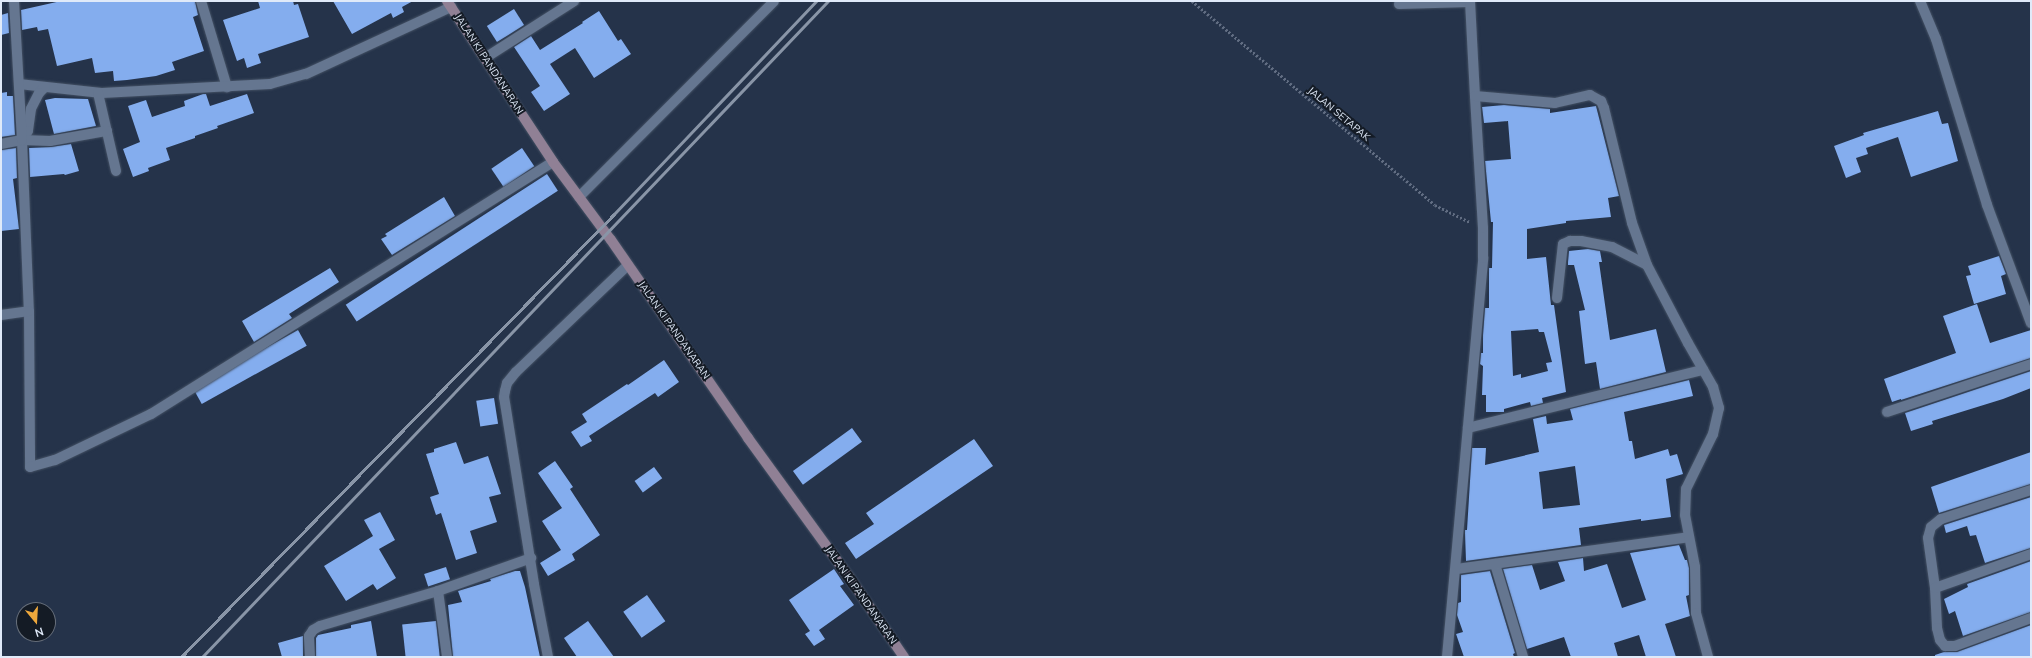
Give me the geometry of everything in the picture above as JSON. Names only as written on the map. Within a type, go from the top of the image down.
[{"type":"main road","name":"JALAN KI PANDANARAN","points":[[449,4],[553,162],[628,265],[904,657]]},
{"type":"street","points":[[14,1],[20,84],[29,311],[30,467],[55,460],[151,414],[553,162]]},
{"type":"street","points":[[201,1],[227,87]]},
{"type":"street","points":[[485,58],[574,1]]},
{"type":"street","points":[[579,197],[774,1]]},
{"type":"street","points":[[1399,4],[1470,1],[1483,228],[1483,258],[1456,569],[1446,657]]},
{"type":"street","points":[[1920,1],[1936,39],[1987,206],[2031,323]]},
{"type":"street","points":[[20,84],[98,93],[270,84],[306,74],[449,4]]},
{"type":"street","points":[[22,140],[28,131],[31,109],[39,93],[45,87]]},
{"type":"street","points":[[98,93],[116,171]]},
{"type":"street","points":[[1475,96],[1555,103],[1590,95],[1601,101],[1632,223],[1647,265],[1713,387],[1718,408],[1713,434],[1686,489],[1685,515],[1695,567],[1696,613],[1708,657]]},
{"type":"street","points":[[1,144],[22,140],[50,141],[107,131]]},
{"type":"street","points":[[1557,298],[1563,244],[1570,241],[1581,241],[1612,247],[1647,265]]},
{"type":"street","points":[[548,657],[534,584],[504,397],[507,383],[516,372],[628,265]]},
{"type":"street","points":[[1,315],[29,311]]},
{"type":"street","points":[[1887,412],[2031,364]]},
{"type":"street","points":[[1468,428],[1703,370]]},
{"type":"street","points":[[2031,490],[1942,519],[1931,527],[1928,538],[1935,588],[1937,628],[1940,640],[1945,646],[1955,646],[2031,618]]},
{"type":"street","points":[[1456,569],[1689,537]]},
{"type":"street","points":[[1935,588],[2031,554]]},
{"type":"street","points":[[310,657],[309,636],[313,630],[320,626],[438,591],[531,558]]},
{"type":"street","points":[[1495,564],[1523,657]]},
{"type":"street","points":[[438,591],[447,657]]},
{"type":"path","name":"JALAN SETAPAK","points":[[1192,1],[1435,205],[1483,228]]},
{"type":"building","points":[[61,1],[195,1],[198,15],[193,17],[204,51],[172,62],[175,70],[156,76],[127,80],[114,81],[113,71],[95,73],[92,58],[57,66],[48,29],[38,31],[37,27],[22,30],[21,10]]},
{"type":"building","points":[[258,1],[293,1],[294,5],[298,4],[309,37],[258,54],[261,63],[247,68],[244,58],[237,61],[223,20],[260,8]]},
{"type":"building","points":[[333,1],[413,1],[402,7],[404,12],[393,18],[391,13],[352,34]]},
{"type":"building","points":[[514,9],[524,25],[497,42],[487,26]]},
{"type":"building","points":[[599,11],[618,41],[621,39],[631,54],[594,78],[575,48],[550,64],[570,94],[544,111],[531,92],[540,86],[514,47],[531,36],[540,50]]},
{"type":"building","points":[[8,13],[9,33],[1,35],[1,15]]},
{"type":"building","points":[[7,92],[7,96],[13,96],[15,135],[1,137],[1,93]]},
{"type":"building","points":[[206,94],[210,106],[247,94],[254,113],[217,126],[218,128],[195,136],[195,138],[166,148],[170,160],[148,168],[149,171],[133,177],[123,149],[140,142],[128,106],[146,100],[152,117],[185,106],[184,101]]},
{"type":"building","points":[[55,98],[88,99],[96,126],[54,134],[45,100]]},
{"type":"building","points":[[1504,105],[1550,109],[1550,113],[1596,106],[1619,196],[1608,198],[1611,217],[1566,221],[1566,223],[1527,229],[1527,259],[1546,257],[1551,305],[1554,305],[1566,392],[1542,398],[1543,403],[1531,406],[1530,402],[1504,409],[1504,412],[1486,412],[1486,395],[1482,395],[1483,366],[1480,364],[1481,353],[1483,353],[1485,308],[1489,308],[1489,268],[1492,268],[1493,222],[1491,222],[1485,161],[1511,159],[1508,121],[1484,123],[1482,107]],"holes":[[[1538,329],[1539,332],[1544,332],[1552,362],[1546,363],[1548,371],[1521,378],[1521,374],[1513,376],[1511,331]]]},
{"type":"building","points":[[1938,111],[1942,124],[1948,123],[1958,161],[1911,177],[1898,137],[1866,148],[1868,154],[1856,158],[1861,172],[1846,178],[1834,146],[1864,135],[1863,133]]},
{"type":"building","points":[[71,144],[79,171],[65,175],[30,177],[29,148]]},
{"type":"building","points":[[16,148],[17,178],[13,179],[19,229],[1,231],[1,150]]},
{"type":"building","points":[[522,148],[534,166],[504,187],[491,169]]},
{"type":"building","points":[[547,174],[558,191],[357,321],[346,305]]},
{"type":"building","points":[[444,197],[455,216],[392,255],[381,239],[387,236],[385,234]]},
{"type":"building","points":[[1588,249],[1600,251],[1602,262],[1599,262],[1610,340],[1656,329],[1666,372],[1600,389],[1596,362],[1585,364],[1579,311],[1585,310],[1574,265],[1568,265],[1569,251]]},
{"type":"building","points":[[1999,256],[2006,274],[2001,276],[2006,294],[1974,304],[1966,276],[1971,275],[1968,266]]},
{"type":"building","points":[[330,268],[339,282],[289,314],[292,318],[254,342],[242,321]]},
{"type":"building","points":[[1977,304],[1990,343],[2031,330],[2031,358],[1892,402],[1884,379],[1956,353],[1943,316]]},
{"type":"building","points":[[298,330],[307,346],[202,404],[193,388]]},
{"type":"building","points":[[664,360],[679,382],[658,397],[655,393],[589,436],[592,441],[581,447],[571,432],[587,422],[582,414]]},
{"type":"building","points":[[2031,371],[2031,388],[2003,399],[1932,421],[1933,424],[1911,431],[1905,413]]},
{"type":"building","points":[[1689,380],[1693,396],[1624,412],[1629,441],[1632,441],[1635,459],[1668,449],[1670,456],[1677,454],[1683,474],[1666,479],[1671,517],[1641,521],[1641,519],[1579,528],[1581,545],[1466,561],[1465,530],[1467,530],[1472,448],[1486,448],[1485,465],[1539,452],[1533,419],[1546,416],[1547,424],[1573,420],[1570,409]],"holes":[[[1575,466],[1580,505],[1543,509],[1539,472]]]},
{"type":"building","points":[[494,398],[498,424],[480,426],[476,401]]},
{"type":"building","points":[[852,428],[862,442],[803,485],[793,471]]},
{"type":"building","points":[[974,439],[993,466],[856,559],[845,543],[874,524],[866,513]]},
{"type":"building","points":[[456,442],[464,464],[488,456],[501,494],[489,497],[497,522],[470,531],[477,553],[456,560],[441,513],[436,515],[430,497],[439,494],[426,454],[434,452],[434,449]]},
{"type":"building","points":[[2031,452],[2031,484],[1939,513],[1931,487]]},
{"type":"building","points":[[555,461],[573,487],[570,489],[600,535],[572,554],[575,560],[548,576],[540,563],[561,550],[542,521],[562,508],[538,473]]},
{"type":"building","points":[[654,467],[662,478],[643,492],[635,481]]},
{"type":"building","points":[[2031,497],[2031,548],[1985,563],[1976,535],[1970,536],[1967,526],[1946,533],[1944,525]]},
{"type":"building","points":[[380,512],[395,540],[379,549],[396,578],[377,590],[373,584],[346,601],[324,566],[373,536],[364,520]]},
{"type":"building","points":[[1679,545],[1685,560],[1687,560],[1689,568],[1689,595],[1686,596],[1690,616],[1665,624],[1676,657],[1646,657],[1639,635],[1614,643],[1618,657],[1571,657],[1564,637],[1527,649],[1503,569],[1532,565],[1540,590],[1565,581],[1558,562],[1583,558],[1584,571],[1607,564],[1622,608],[1646,600],[1630,553]]},
{"type":"building","points":[[2031,561],[2031,612],[1963,636],[1955,611],[1949,614],[1944,599],[1968,587],[1967,584]]},
{"type":"building","points":[[446,567],[450,579],[428,586],[424,574]]},
{"type":"building","points":[[834,569],[844,584],[840,586],[854,605],[819,630],[825,639],[814,646],[805,634],[810,631],[789,600]]},
{"type":"building","points":[[515,571],[520,571],[525,587],[540,657],[453,657],[448,605],[462,602],[458,591],[491,581],[490,579]]},
{"type":"building","points":[[1490,571],[1515,653],[1513,654],[1514,657],[1464,657],[1456,634],[1463,632],[1457,615],[1458,603],[1461,602],[1461,575]]},
{"type":"building","points":[[647,595],[665,621],[642,638],[623,612]]},
{"type":"building","points":[[371,621],[377,657],[316,657],[316,638],[318,635],[351,628],[351,625]]},
{"type":"building","points":[[436,621],[440,657],[406,657],[402,625]]},
{"type":"building","points":[[588,621],[614,657],[577,657],[564,638]]},
{"type":"building","points":[[2031,625],[2031,657],[1935,657],[1935,655],[1944,652],[1957,652]]},
{"type":"building","points":[[303,636],[303,657],[282,657],[278,643]]},
{"type":"railway","points":[[181,657],[614,214],[816,1]]},
{"type":"railway","points":[[202,657],[828,1]]}]
